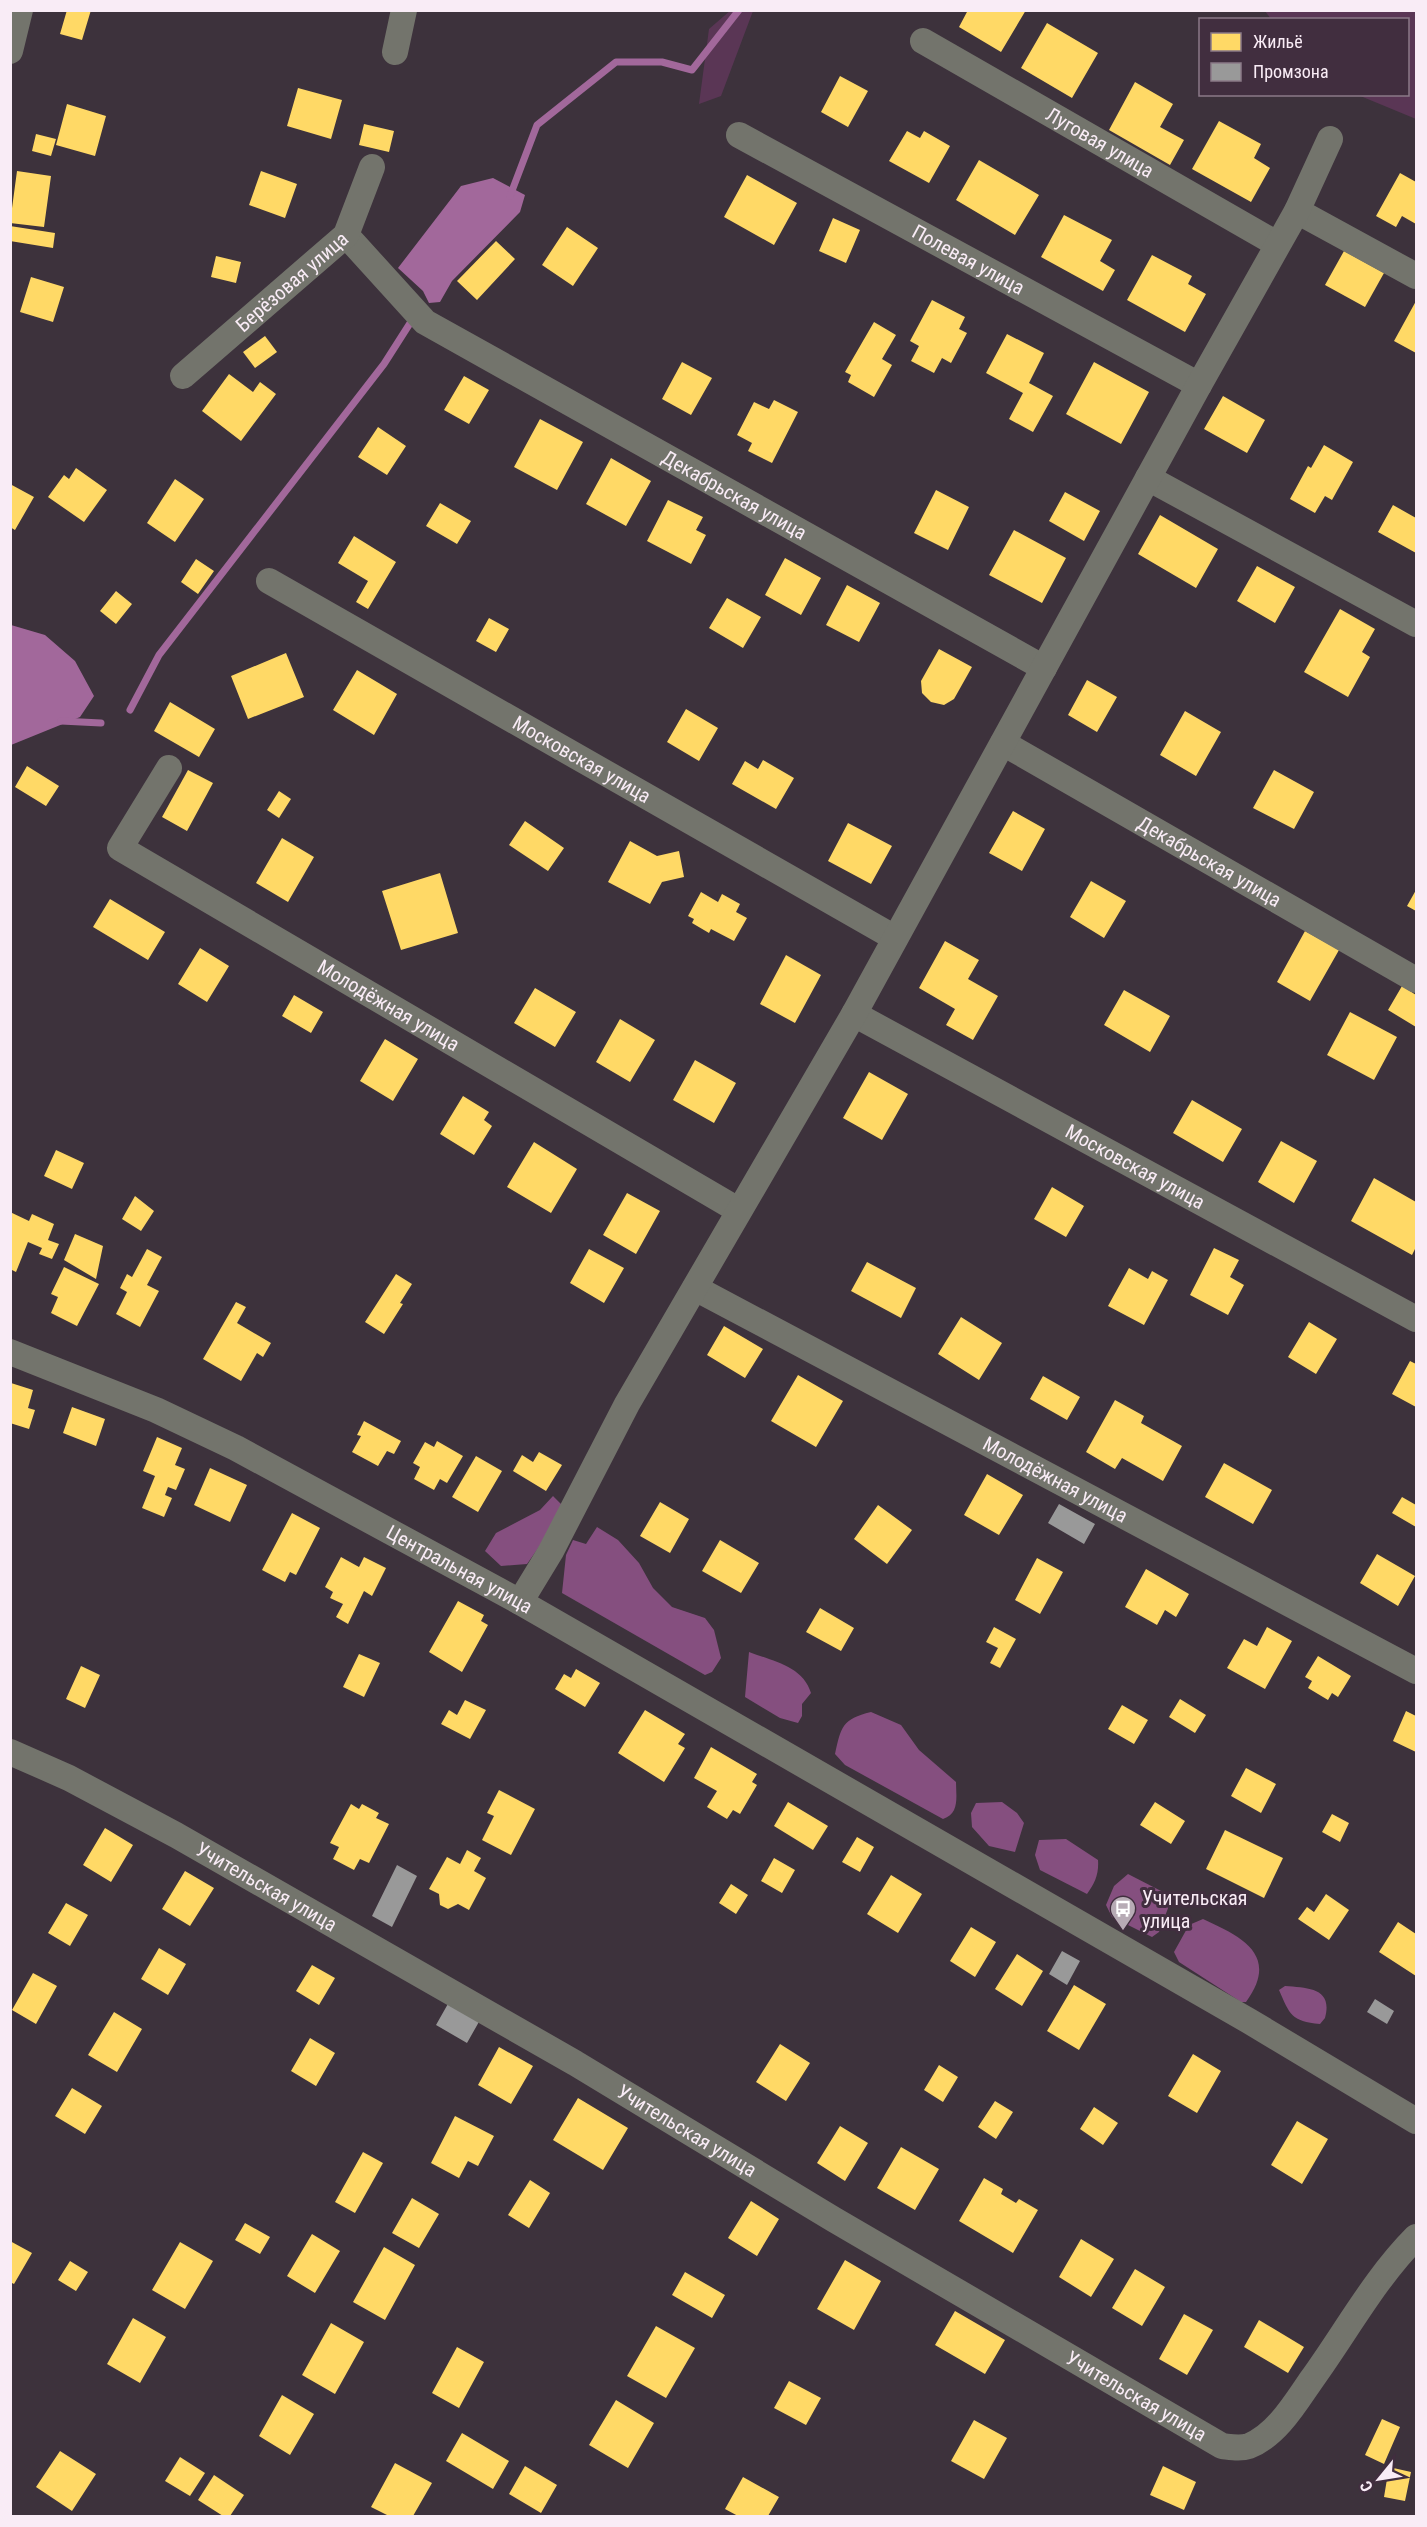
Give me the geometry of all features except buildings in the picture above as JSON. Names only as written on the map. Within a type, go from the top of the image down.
[{"type":"street","points":[[10,51],[20,10]]},
{"type":"street","points":[[395,52],[404,10]]},
{"type":"street","name":"Луговая улица","points":[[923,41],[1277,244]]},
{"type":"street","name":"Полевая улица","points":[[739,135],[1199,384]]},
{"type":"street","points":[[520,1602],[550,1551],[627,1404],[854,1014],[1199,384],[1297,211],[1330,139]]},
{"type":"street","name":"Берёзовая улица","points":[[183,376],[346,235],[372,167]]},
{"type":"street","points":[[1297,211],[1416,276]]},
{"type":"street","name":"Декабрьская улица","points":[[346,235],[424,322],[1044,668]]},
{"type":"street","points":[[1148,478],[1416,624]]},
{"type":"street","name":"Московская улица","points":[[269,581],[895,938]]},
{"type":"street","name":"Декабрьская улица","points":[[1003,743],[1416,980]]},
{"type":"street","name":"Молодёжная улица","points":[[169,768],[120,848],[738,1210]]},
{"type":"street","name":"Московская улица","points":[[854,1014],[1416,1319]]},
{"type":"street","name":"Молодёжная улица","points":[[695,1288],[1416,1671]]},
{"type":"street","name":"Центральная улица","points":[[10,1352],[156,1410],[236,1448],[520,1602],[1267,2032],[1416,2121]]},
{"type":"street","name":"Учительская улица","points":[[10,1752],[69,1779],[176,1835],[565,2057],[833,2219],[1222,2446],[1238,2448],[1249,2446],[1263,2438],[1279,2423],[1393,2262],[1416,2237]]},
{"type":"shaded area","points":[[731,10],[753,11],[721,96],[699,104],[709,29]]},
{"type":"shaded area","points":[[1265,11],[1416,11],[1416,119],[1360,96],[1409,96],[1409,18],[1270,18]]},
{"type":"shaded area","points":[[493,178],[525,195],[520,212],[452,281],[440,302],[429,303],[423,291],[398,268],[461,186]]},
{"type":"shaded area","points":[[11,625],[45,635],[75,661],[94,696],[80,717],[11,745]]},
{"type":"shaded area","points":[[553,1496],[562,1505],[546,1537],[527,1564],[501,1566],[485,1551],[496,1533],[540,1510]]},
{"type":"shaded area","points":[[597,1527],[618,1540],[639,1563],[653,1588],[672,1607],[705,1618],[714,1630],[721,1658],[712,1672],[705,1675],[562,1593],[566,1555],[573,1540],[586,1544]]},
{"type":"shaded area","points":[[749,1652],[786,1666],[801,1676],[807,1684],[811,1693],[802,1704],[802,1716],[798,1723],[780,1718],[745,1697]]},
{"type":"shaded area","points":[[871,1712],[901,1725],[919,1750],[956,1782],[955,1809],[948,1817],[943,1819],[845,1765],[835,1754],[841,1731],[848,1721]]},
{"type":"shaded area","points":[[1002,1802],[1017,1813],[1024,1823],[1015,1852],[989,1846],[972,1827],[971,1813],[976,1803]]},
{"type":"shaded area","points":[[1066,1839],[1098,1860],[1096,1878],[1087,1894],[1040,1870],[1035,1855],[1039,1840]]},
{"type":"shaded area","points":[[1128,1874],[1163,1892],[1170,1903],[1159,1932],[1152,1937],[1112,1917],[1106,1905],[1114,1886]]},
{"type":"shaded area","points":[[1203,1919],[1243,1941],[1258,1960],[1259,1972],[1256,1986],[1246,2002],[1241,2002],[1179,1962],[1174,1952],[1189,1925]]},
{"type":"shaded area","points":[[1285,1986],[1310,1989],[1322,1995],[1327,2008],[1325,2018],[1320,2024],[1297,2019],[1289,2011],[1279,1990]]},
{"type":"waterway","points":[[510,196],[537,125],[616,62],[662,62],[692,70],[739,10]]},
{"type":"waterway","points":[[130,710],[159,655],[384,364],[414,317]]},
{"type":"waterway","points":[[61,721],[101,723]]},
{"type":"place","name":"Учительская улица","points":[[1123,1932]]}]
